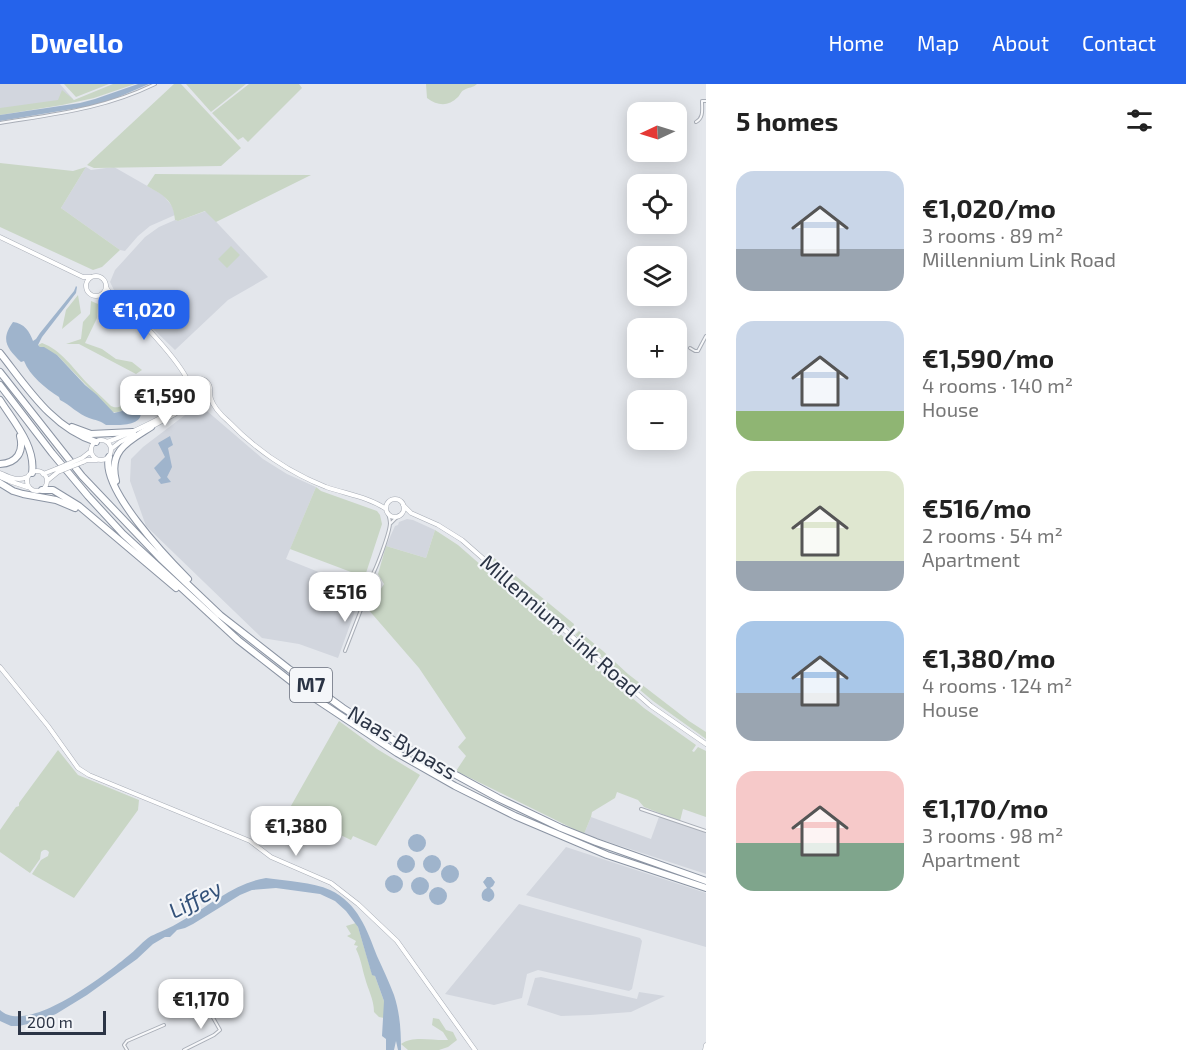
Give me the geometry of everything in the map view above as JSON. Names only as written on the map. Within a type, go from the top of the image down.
[{"type":"highway","points":[[0,353],[39,402],[55,418],[79,435],[96,442]]},
{"type":"highway","name":"Naas Bypass","points":[[0,372],[82,476],[160,558],[220,615],[343,708],[401,745],[478,788],[561,828],[706,881]]},
{"type":"highway","name":"Naas Bypass","points":[[0,385],[45,444],[123,534],[238,640],[302,690],[397,753],[515,816],[607,855],[706,888]]},
{"type":"highway","points":[[0,400],[30,452],[33,462],[30,474]]},
{"type":"highway","points":[[55,418],[91,434],[133,432]]},
{"type":"highway","points":[[0,464],[10,462],[19,454],[21,440],[14,422]]},
{"type":"highway","name":"M7","points":[[127,507],[114,474],[116,456],[126,443],[151,427]]},
{"type":"highway","name":"M7","points":[[109,457],[110,476],[121,500],[166,556],[256,642]]},
{"type":"highway","name":"M7","points":[[0,483],[13,491],[56,500],[93,518]]},
{"type":"highway","name":"M7","points":[[42,490],[53,490],[79,506],[182,594],[209,614]]},
{"type":"main road","points":[[0,237],[83,277],[96,275],[101,277],[106,282],[111,296],[129,310],[157,339],[187,375],[190,392],[186,400],[177,408],[133,432],[107,442],[102,440],[96,442],[82,460]]},
{"type":"main road","points":[[83,277],[89,294],[111,296]]},
{"type":"main road","points":[[86,283],[91,277]]},
{"type":"main road","points":[[102,294],[106,287]]},
{"type":"main road","points":[[187,375],[205,380],[209,384],[214,406]]},
{"type":"main road","points":[[190,386],[196,379]]},
{"type":"main road","points":[[202,399],[210,390]]},
{"type":"main road","points":[[190,392],[196,398],[214,406],[237,430],[280,464],[325,486],[376,502],[398,500],[403,505],[400,514],[395,516],[376,502]]},
{"type":"main road","points":[[0,475],[18,480],[25,479],[30,474],[38,472],[43,474],[82,460],[105,460],[109,457],[111,449],[120,442],[175,414],[196,398]]},
{"type":"main road","points":[[107,442],[111,449]]},
{"type":"main road","points":[[91,451],[97,460]]},
{"type":"main road","points":[[0,475],[9,481],[26,485],[37,491],[42,490],[57,470]]},
{"type":"main road","points":[[30,474],[27,483],[30,489]]},
{"type":"main road","points":[[43,474],[46,477],[46,483]]},
{"type":"main road","points":[[387,511],[387,504],[390,501]]},
{"type":"main road","name":"Millennium Link Road","points":[[403,505],[411,513],[438,525],[462,540],[651,706],[706,744]]},
{"type":"main road","name":"Millennium Link Road","points":[[400,514],[411,513]]},
{"type":"main road","points":[[0,667],[48,726],[78,768],[89,775],[250,841],[271,857],[331,884],[349,896],[398,941],[475,1050]]},
{"type":"main road","points":[[705,1050],[706,1045]]},
{"type":"street","points":[[0,123],[91,108],[123,98],[155,84]]},
{"type":"street","points":[[696,122],[702,114],[703,101]]},
{"type":"street","points":[[690,348],[698,351],[706,336]]},
{"type":"street","points":[[387,511],[390,524]]},
{"type":"street","points":[[371,592],[366,591],[357,580],[371,577],[374,573],[390,524],[400,514]]},
{"type":"street","points":[[364,602],[378,586],[374,573]]},
{"type":"street","points":[[371,577],[376,579]]},
{"type":"street","points":[[362,584],[364,579]]},
{"type":"street","points":[[345,651],[366,591]]},
{"type":"street","points":[[641,809],[706,831]]},
{"type":"street","points":[[184,1050],[220,1030],[207,1007]]},
{"type":"street","points":[[127,1050],[124,1045],[127,1041],[164,1025]]},
{"type":"shaded area","points":[[0,84],[60,84],[73,99],[0,111]]},
{"type":"shaded area","points":[[86,167],[91,170],[114,167],[163,195],[172,206],[175,215],[150,226],[125,251],[120,250],[61,208]]},
{"type":"shaded area","points":[[206,211],[268,277],[228,300],[175,350],[115,292],[110,282],[115,270],[145,237],[175,220]]},
{"type":"shaded area","points":[[193,409],[207,411],[263,459],[287,474],[316,487],[286,559],[354,586],[359,600],[338,658],[299,644],[262,638],[146,526],[130,481],[131,459],[143,447]]},
{"type":"shaded area","points":[[407,519],[435,530],[426,558],[386,546],[395,526]]},
{"type":"shaded area","points":[[660,814],[706,830],[706,874],[584,834],[591,817],[651,839]]},
{"type":"shaded area","points":[[566,847],[706,893],[706,947],[526,895]]},
{"type":"shaded area","points":[[519,904],[640,938],[642,941],[632,989],[629,991],[538,970],[527,974],[522,998],[494,1005],[445,994]]},
{"type":"shaded area","points":[[541,977],[637,999],[639,992],[665,996],[631,1012],[561,1016],[527,1005],[535,978]]},
{"type":"green space","points":[[64,84],[109,84],[76,97]]},
{"type":"green space","points":[[113,84],[135,84],[94,98],[0,115],[0,108],[58,100],[62,90],[74,100]]},
{"type":"green space","points":[[174,84],[181,84],[241,148],[221,166],[94,168],[87,165]]},
{"type":"green space","points":[[186,84],[246,84],[211,112]]},
{"type":"green space","points":[[249,84],[299,84],[302,88],[248,142],[243,137],[238,140],[212,113]]},
{"type":"green space","points":[[426,84],[477,84],[463,91],[450,102],[443,104],[435,103],[427,98]]},
{"type":"green space","points":[[0,163],[73,171],[86,167],[61,208],[120,250],[102,267],[93,270],[0,227]]},
{"type":"green space","points":[[155,174],[311,175],[216,222],[205,211],[178,221],[175,220],[170,203],[147,186]]},
{"type":"green space","points":[[231,246],[240,255],[227,268],[218,259]]},
{"type":"green space","points":[[78,295],[81,313],[62,329],[66,310]]},
{"type":"green space","points":[[91,301],[98,304],[97,318],[85,343],[102,349],[116,359],[132,362],[142,370],[136,374],[79,344],[66,344],[81,339],[83,322],[90,314]]},
{"type":"green space","points":[[42,343],[61,355],[111,406],[131,404],[120,411],[112,412],[57,355],[38,345]]},
{"type":"green space","points":[[316,487],[321,491],[377,511],[380,515],[382,524],[366,573],[359,575],[290,549]]},
{"type":"green space","points":[[435,530],[458,545],[482,566],[479,569],[484,567],[555,630],[552,634],[554,635],[557,631],[597,667],[596,671],[598,669],[644,708],[696,745],[692,751],[694,752],[698,747],[706,751],[706,817],[683,809],[680,821],[644,807],[638,800],[617,792],[615,798],[592,812],[584,834],[456,771],[466,756],[458,747],[466,738],[419,668],[367,608],[372,597],[377,595],[384,584],[378,574],[386,546],[426,558]]},
{"type":"green space","points":[[493,557],[574,624],[573,631],[491,560]]},
{"type":"green space","points":[[579,631],[628,674],[706,732],[706,739],[653,701],[575,635]]},
{"type":"green space","points":[[339,721],[377,749],[420,775],[376,846],[353,836],[351,840],[332,831],[327,838],[283,820]]},
{"type":"green space","points":[[58,750],[78,775],[139,800],[138,810],[74,898],[32,874],[41,860],[48,856],[47,850],[41,852],[40,859],[30,873],[0,852],[0,830]]},
{"type":"green space","points":[[356,923],[372,974],[375,976],[384,1001],[384,1018],[374,1012],[356,949],[358,946],[354,945],[356,941],[347,936],[351,934],[346,926]]},
{"type":"green space","points":[[433,1018],[439,1019],[446,1030],[453,1032],[457,1040],[439,1050],[408,1050],[401,1044],[417,1039],[448,1040],[443,1032],[432,1025]]},
{"type":"water","points":[[138,84],[149,84],[114,99],[90,106],[0,121],[0,115],[80,103]]},
{"type":"water","points":[[76,286],[76,293],[38,345],[57,355],[114,413],[122,411],[131,404],[136,404],[141,396],[141,386],[147,380],[143,387],[141,415],[135,422],[106,425],[81,414],[38,381],[24,361],[21,362],[16,357],[7,344],[7,334],[13,322],[26,328],[33,341],[36,339]]},
{"type":"water","points":[[170,436],[173,445],[168,448],[172,467],[167,477],[171,482],[161,484],[158,480],[161,478],[154,468],[165,457],[158,443]]},
{"type":"water","points":[[417,834],[423,837],[426,843],[423,849],[417,852],[411,849],[408,843],[411,837]]},
{"type":"water","points":[[406,855],[412,858],[415,864],[412,870],[406,873],[400,870],[397,864],[400,858]]},
{"type":"water","points":[[432,855],[438,858],[441,864],[438,870],[432,873],[426,870],[423,864],[426,858]]},
{"type":"water","points":[[450,865],[456,868],[459,874],[456,880],[450,883],[444,880],[441,874],[444,868]]},
{"type":"water","points":[[394,875],[400,878],[403,884],[400,890],[394,893],[388,890],[385,884],[388,878]]},
{"type":"water","points":[[420,877],[426,880],[429,886],[426,892],[420,895],[414,892],[411,886],[414,880]]},
{"type":"water","points":[[487,877],[491,877],[495,882],[490,888],[494,897],[489,902],[483,900],[482,896],[483,891],[487,888],[483,882]]},
{"type":"water","points":[[266,878],[323,887],[340,896],[355,910],[365,927],[394,995],[400,1022],[401,1050],[398,1050],[396,1041],[394,1050],[386,1050],[386,1039],[382,1036],[384,1001],[375,976],[372,975],[358,927],[346,911],[335,901],[320,894],[276,888],[252,890],[240,895],[193,924],[177,930],[170,937],[165,937],[153,944],[137,959],[56,1014],[19,1026],[11,1026],[0,1021],[0,1010],[12,1016],[28,1015],[66,1000],[102,976],[150,937],[179,923],[234,889]]},
{"type":"water","points":[[438,887],[444,890],[447,896],[444,902],[438,905],[432,902],[429,896],[432,890]]},
{"type":"water label","name":"Liffey","points":[[195,899]]}]
